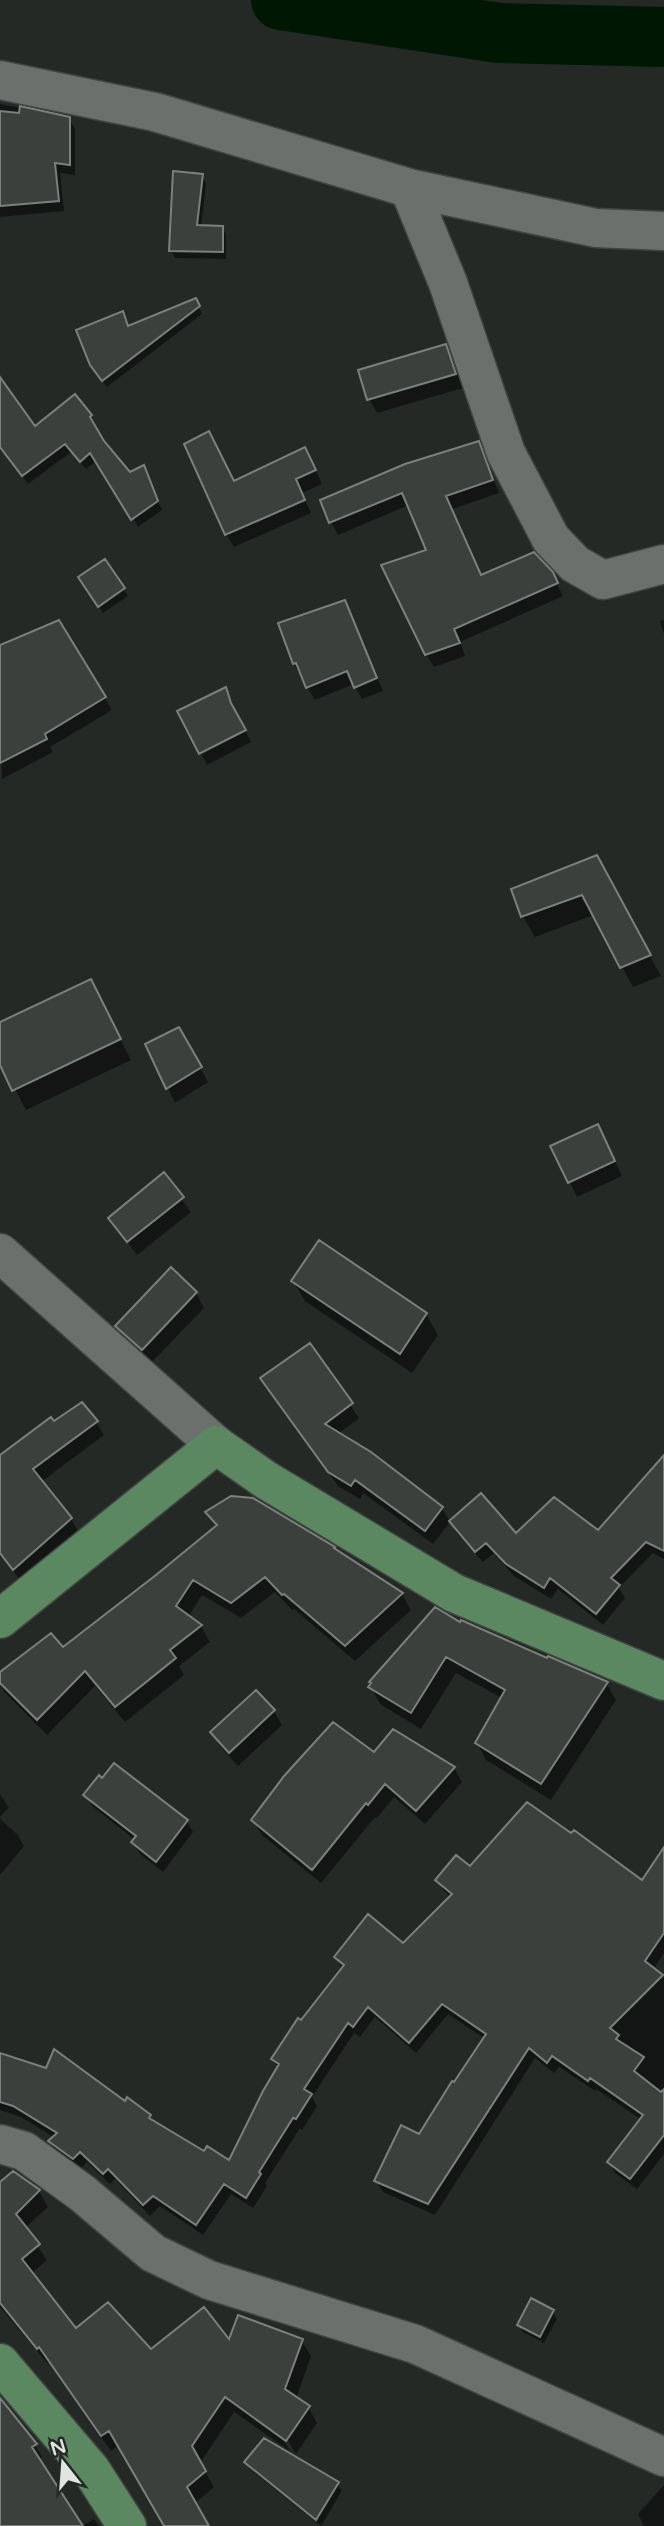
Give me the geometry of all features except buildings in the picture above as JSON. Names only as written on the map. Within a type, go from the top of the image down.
[{"type":"main road","points":[[0,1619],[216,1445],[266,1480],[454,1593],[664,1681]]},
{"type":"main road","points":[[0,2363],[91,2470],[127,2526]]},
{"type":"street","points":[[0,80],[155,112],[409,188],[596,228],[664,231]]},
{"type":"street","points":[[409,188],[448,284],[506,453],[551,539],[575,564],[603,580],[664,564]]},
{"type":"street","points":[[0,1253],[216,1445]]},
{"type":"street","points":[[0,2144],[24,2151],[82,2193],[153,2253],[209,2280],[415,2344],[664,2457]]},
{"type":"waterway","points":[[281,0],[499,33],[664,37]]}]
